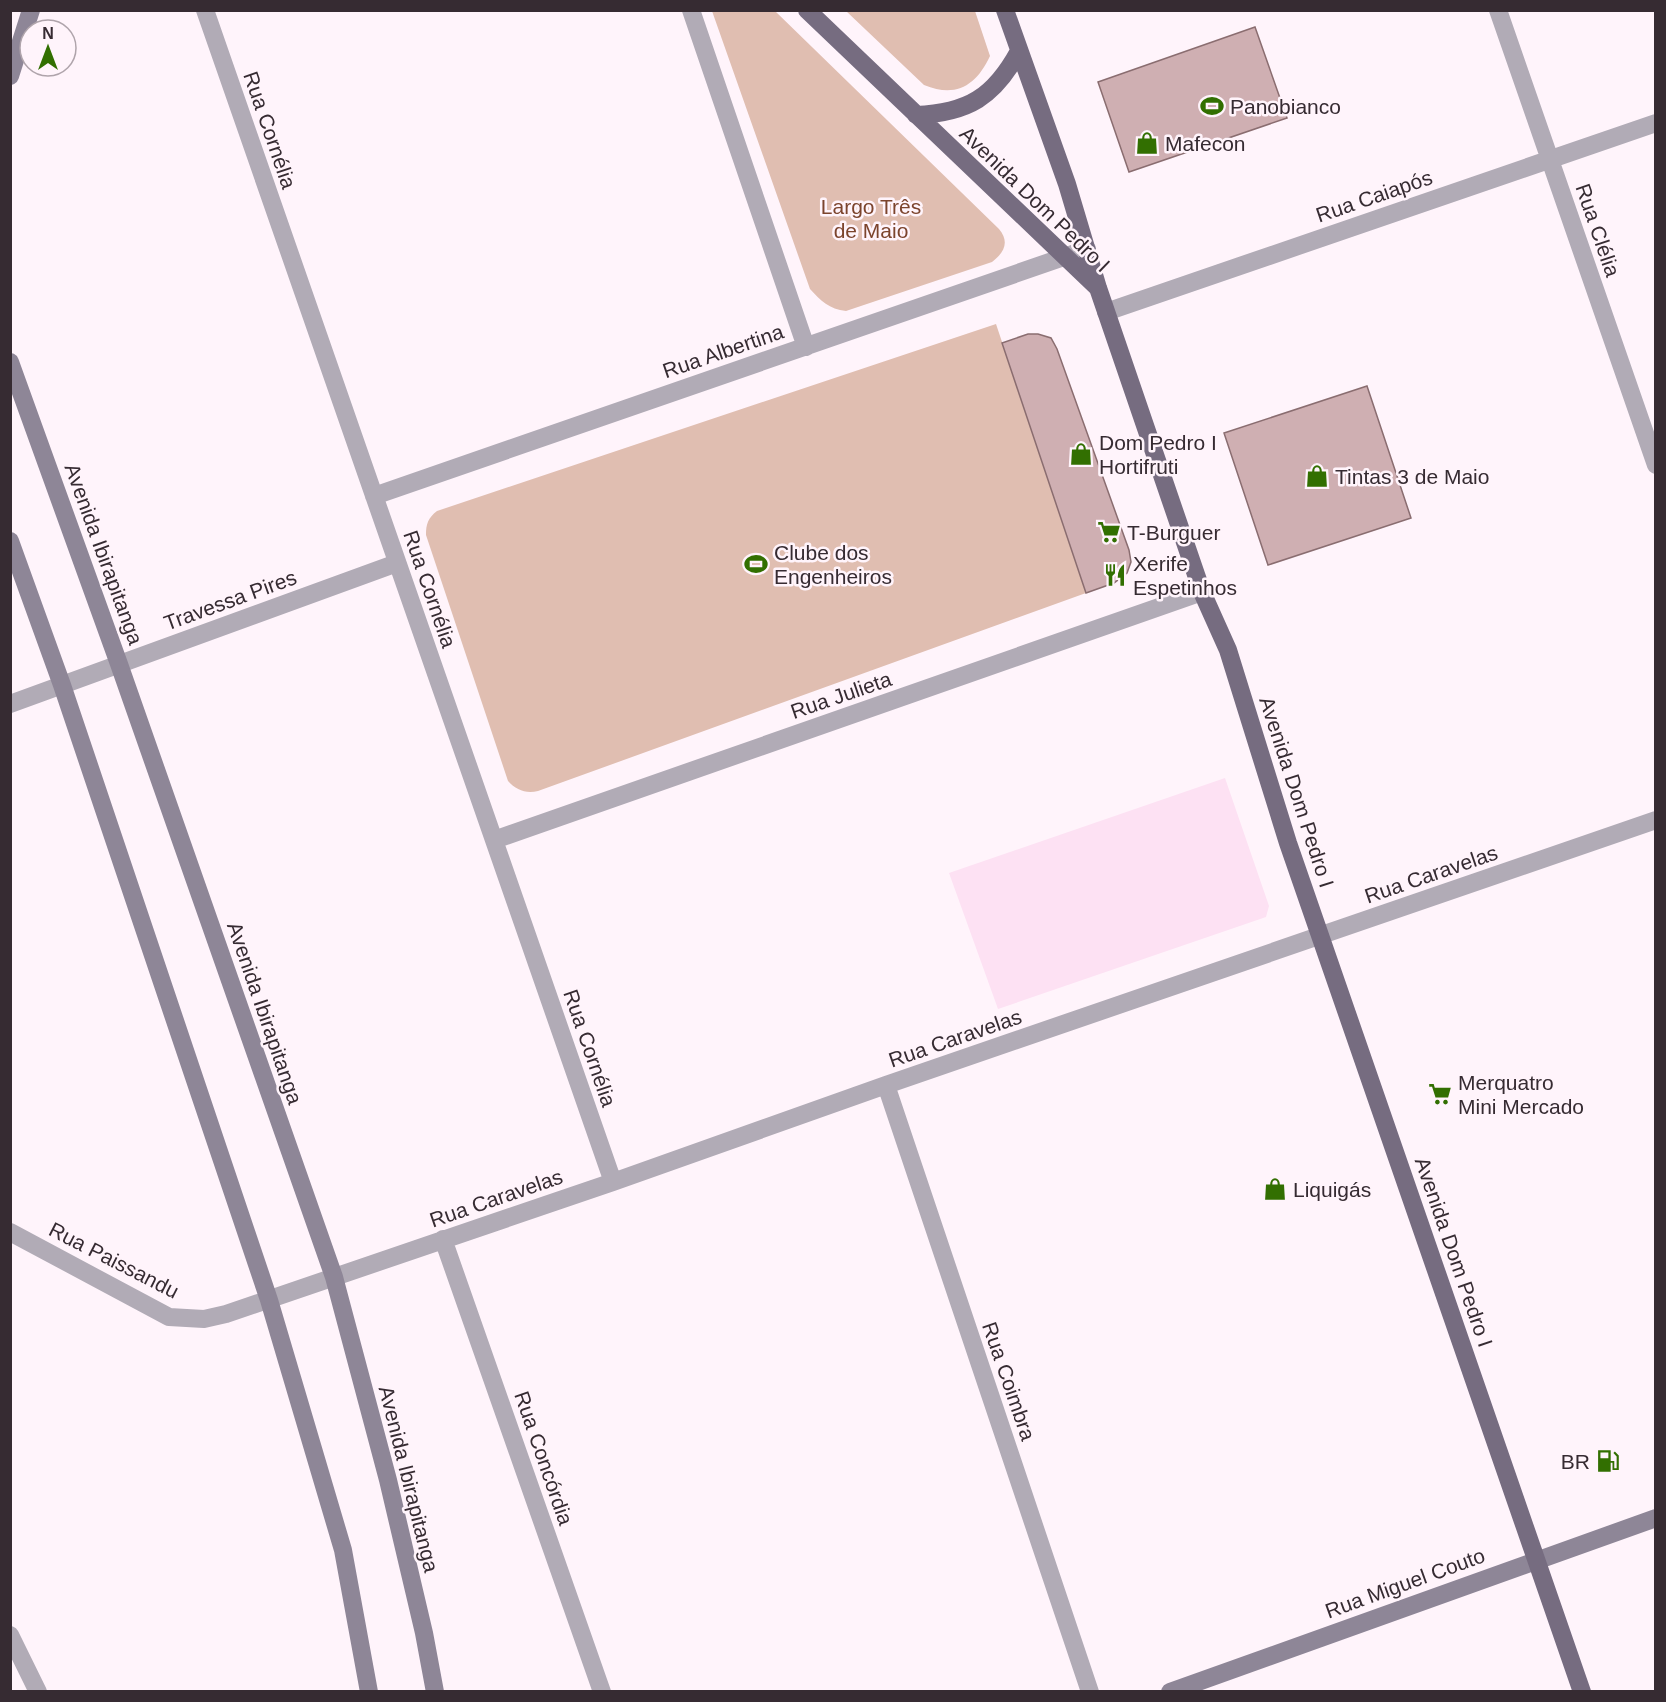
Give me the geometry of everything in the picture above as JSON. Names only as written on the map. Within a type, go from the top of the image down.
[{"type":"main road","name":"Avenida Dom Pedro I","points":[[807,10],[1098,288],[1202,592],[1228,650],[1288,843],[1582,1692]]},
{"type":"main road","points":[[1005,10],[1067,184],[1098,288]]},
{"type":"main road","points":[[916,115],[942,114],[966,106],[989,93],[1007,74],[1019,51]]},
{"type":"street","points":[[10,76],[31,10]]},
{"type":"street","name":"Rua Cornélia","points":[[205,10],[613,1182]]},
{"type":"street","points":[[691,10],[806,347]]},
{"type":"street","name":"Rua Clélia","points":[[1498,10],[1656,465]]},
{"type":"street","name":"Rua Caiapós","points":[[1106,312],[1656,123]]},
{"type":"street","name":"Rua Albertina","points":[[374,496],[1087,249]]},
{"type":"street","name":"Avenida Ibirapitanga","points":[[10,362],[119,664],[334,1277],[388,1480],[424,1633],[435,1692]]},
{"type":"street","points":[[10,541],[62,685],[269,1300],[343,1550],[369,1692]]},
{"type":"street","name":"Travessa Pires","points":[[10,704],[397,563]]},
{"type":"street","name":"Rua Julieta","points":[[494,840],[1202,592]]},
{"type":"street","name":"Rua Caravelas","points":[[269,1300],[1656,820]]},
{"type":"street","name":"Rua Coimbra","points":[[886,1085],[1090,1692]]},
{"type":"street","name":"Rua Paissandu","points":[[10,1232],[169,1317],[204,1319],[269,1300]]},
{"type":"street","name":"Rua Concórdia","points":[[443,1239],[602,1692]]},
{"type":"street","name":"Rua Miguel Couto","points":[[1170,1692],[1656,1518]]},
{"type":"street","points":[[10,1635],[38,1692]]},
{"type":"shaded area","points":[[1225,778],[1269,906],[1266,917],[998,1009],[949,873]]},
{"type":"green space","name":"Largo Três de Maio","points":[[712,11],[775,11],[999,229],[1005,243],[1000,255],[992,262],[846,311],[822,301],[810,289]]},
{"type":"green space","points":[[846,11],[975,11],[990,56],[978,75],[964,87],[935,89],[924,85]]},
{"type":"green space","name":"Clube dos Engenheiros","points":[[996,324],[1086,593],[538,791],[522,790],[514,787],[508,781],[426,535],[431,516],[437,511]]},
{"type":"building","points":[[1255,27],[1287,118],[1129,172],[1098,82]]},
{"type":"building","points":[[1028,334],[1051,338],[1057,349],[1129,550],[1131,562],[1127,573],[1114,583],[1086,593],[1002,343]]},
{"type":"building","name":"Tintas 3 de Maio","points":[[1367,386],[1411,518],[1268,565],[1224,433]]},
{"type":"place","name":"Panobianco","points":[[1212,106]]},
{"type":"place","name":"Mafecon","points":[[1147,143]]},
{"type":"place","name":"Dom Pedro I Hortifruti","points":[[1081,454]]},
{"type":"place","name":"Tintas 3 de Maio","points":[[1317,476]]},
{"type":"place","name":"T-Burguer","points":[[1109,532]]},
{"type":"place","name":"Clube dos Engenheiros","points":[[756,564]]},
{"type":"place","name":"Xerife Espetinhos","points":[[1115,575]]},
{"type":"place","name":"Merquatro Mini Mercado","points":[[1440,1094]]},
{"type":"place","name":"Liquigás","points":[[1275,1189]]},
{"type":"place","name":"BR","points":[[1608,1461]]}]
